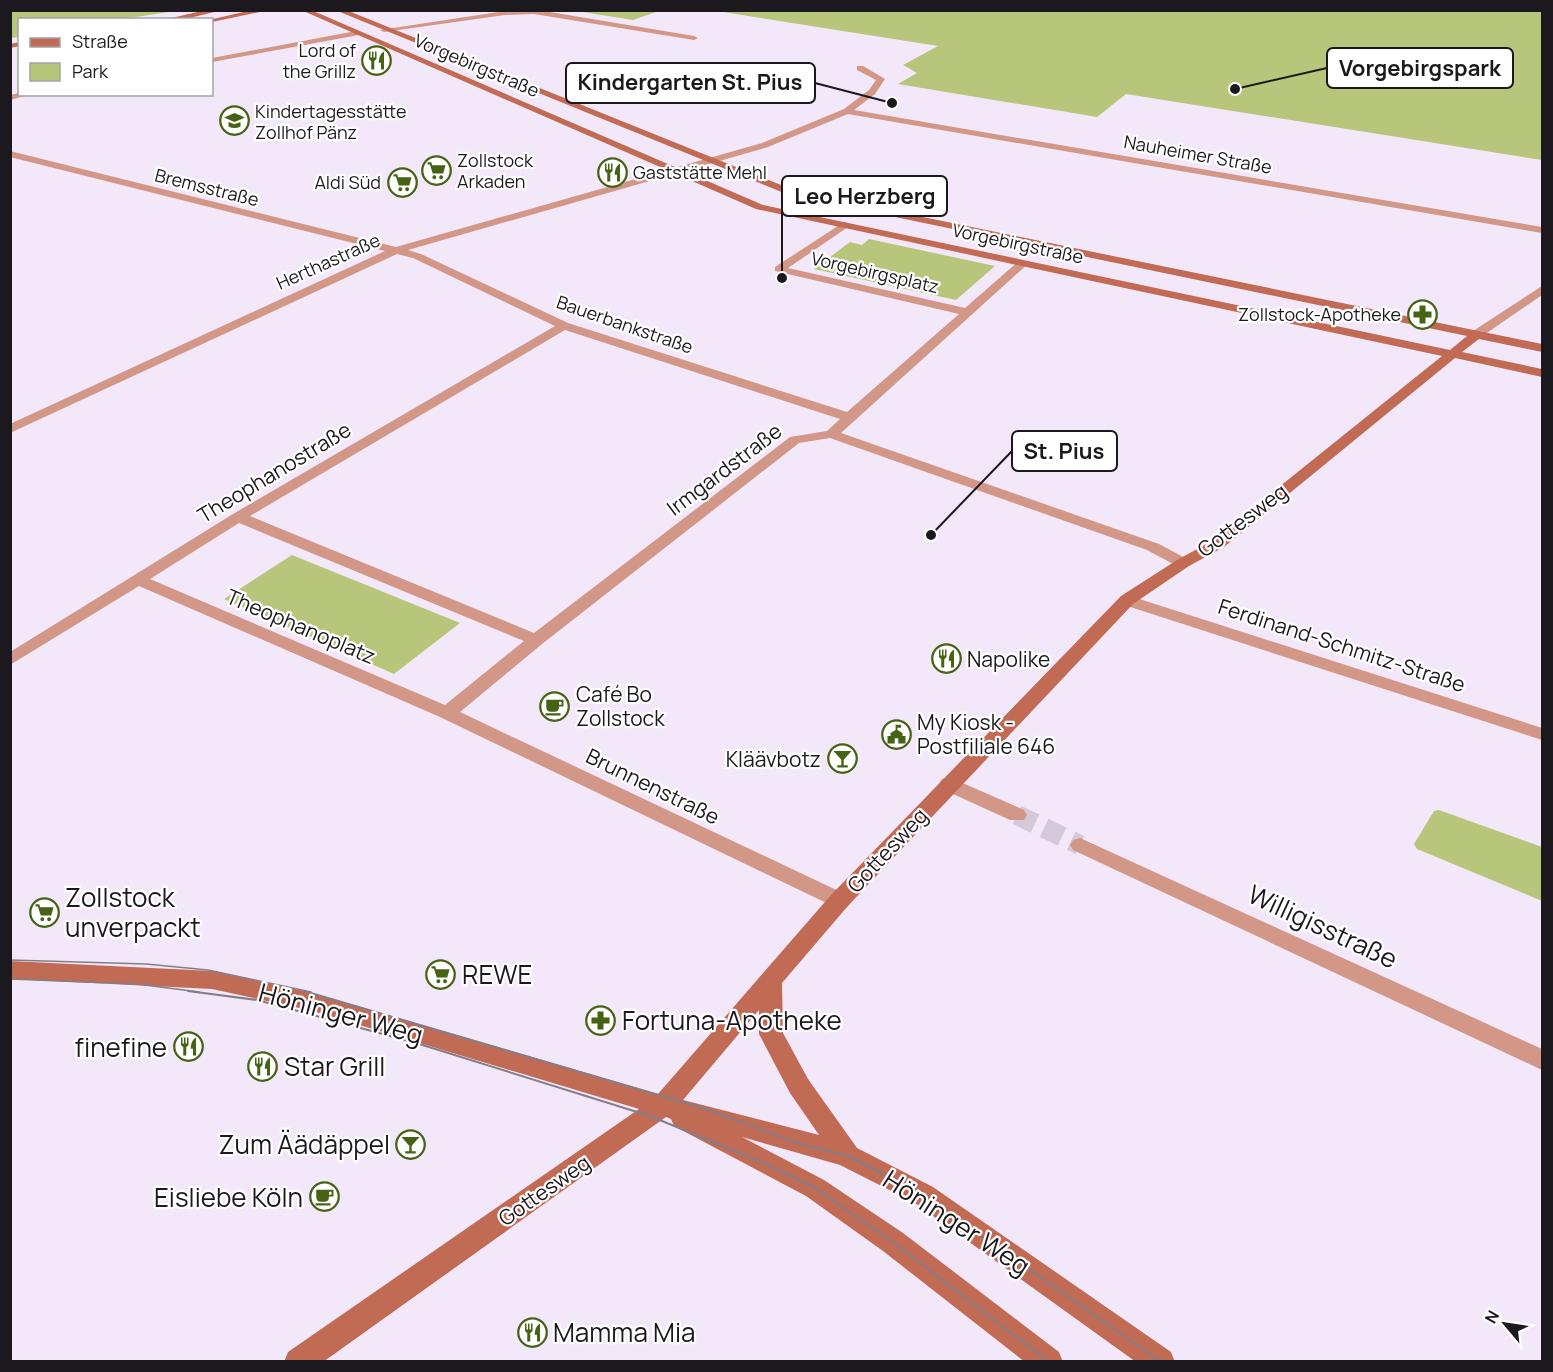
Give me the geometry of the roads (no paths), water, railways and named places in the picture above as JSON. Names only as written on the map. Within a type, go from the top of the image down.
[{"type":"main road","points":[[189,16],[210,10]]},
{"type":"main road","points":[[178,18],[220,10]]},
{"type":"main road","points":[[213,20],[266,10]]},
{"type":"main road","name":"Vorgebirgstraße","points":[[304,10],[760,207],[1542,372]]},
{"type":"main road","name":"Vorgebirgstraße","points":[[338,10],[793,193],[1542,348]]},
{"type":"main road","name":"Gottesweg","points":[[298,1362],[663,1106],[839,901],[1127,600],[1183,563],[1218,544],[1477,334]]},
{"type":"main road","name":"Höninger Weg","points":[[10,970],[212,980],[345,1011],[663,1106],[807,1142],[848,1156],[924,1195],[1161,1362]]},
{"type":"main road","points":[[771,981],[771,1034],[799,1086],[848,1156]]},
{"type":"main road","name":"Höninger Weg","points":[[663,1106],[815,1188],[893,1242],[1049,1362]]},
{"type":"street","points":[[384,30],[534,12],[694,38]]},
{"type":"street","points":[[213,60],[356,33]]},
{"type":"street","name":"Herthastraße","points":[[10,429],[396,250],[765,145],[847,111],[872,92],[881,79],[860,68]]},
{"type":"street","name":"Nauheimer Straße","points":[[847,111],[1542,230]]},
{"type":"street","name":"Bremsstraße","points":[[10,154],[396,250]]},
{"type":"street","points":[[10,166],[30,159]]},
{"type":"street","name":"Vorgebirgsplatz","points":[[843,225],[779,269],[968,312]]},
{"type":"street","name":"Bauerbankstraße","points":[[396,250],[417,256],[564,326],[848,417]]},
{"type":"street","points":[[1024,262],[831,434],[1153,547],[1183,563]]},
{"type":"street","points":[[1477,334],[1542,290]]},
{"type":"street","name":"Theophanostraße","points":[[10,660],[238,517],[564,326]]},
{"type":"street","name":"Irmgardstraße","points":[[447,713],[536,640],[795,440],[831,434]]},
{"type":"street","points":[[238,517],[536,640]]},
{"type":"street","name":"Theophanoplatz","points":[[138,580],[447,713]]},
{"type":"street","name":"Ferdinand-Schmitz-Straße","points":[[1127,600],[1542,734]]},
{"type":"street","name":"Brunnenstraße","points":[[447,713],[839,901]]},
{"type":"street","points":[[949,784],[1017,815]]},
{"type":"street","name":"Willigisstraße","points":[[1080,844],[1542,1060]]},
{"type":"tunnel","points":[[1017,815],[1080,845]]},
{"type":"tram line","points":[[10,960],[146,964],[208,970],[311,992]]},
{"type":"tram line","points":[[10,979],[137,984],[199,992]]},
{"type":"tram line","points":[[188,991],[257,1000],[416,1043],[650,1116],[764,1163],[815,1188],[893,1242],[1049,1362]]},
{"type":"tram line","points":[[304,991],[703,1108],[797,1143],[848,1156],[924,1195],[1161,1362]]},
{"type":"place","name":"Lord of the Grillz","points":[[377,60]]},
{"type":"place","name":"Vorgebirgspark","points":[[1235,89]]},
{"type":"place","name":"Kindergarten St. Pius","points":[[892,103]]},
{"type":"place","name":"Kindertagesstätte Zollhof Pänz","points":[[234,121]]},
{"type":"place","name":"Zollstock Arkaden","points":[[436,170]]},
{"type":"place","name":"Gaststätte Mehl","points":[[612,172]]},
{"type":"place","name":"Aldi Süd","points":[[402,182]]},
{"type":"place","name":"Leo Herzberg","points":[[782,278]]},
{"type":"place","name":"Zollstock-Apotheke","points":[[1422,314]]},
{"type":"place","name":"St. Pius","points":[[931,535]]},
{"type":"place","name":"Napolike","points":[[946,659]]},
{"type":"place","name":"Café Bo Zollstock","points":[[555,706]]},
{"type":"place","name":"My Kiosk - Postfiliale 646","points":[[896,734]]},
{"type":"place","name":"Kläävbotz","points":[[842,759]]},
{"type":"place","name":"Zollstock unverpackt","points":[[44,912]]},
{"type":"place","name":"REWE","points":[[441,974]]},
{"type":"place","name":"Fortuna-Apotheke","points":[[601,1020]]},
{"type":"place","name":"finefine","points":[[188,1047]]},
{"type":"place","name":"Star Grill","points":[[263,1066]]},
{"type":"place","name":"Zum Äädäppel","points":[[411,1144]]},
{"type":"place","name":"Eisliebe Köln","points":[[324,1197]]},
{"type":"place","name":"Mamma Mia","points":[[532,1332]]}]
